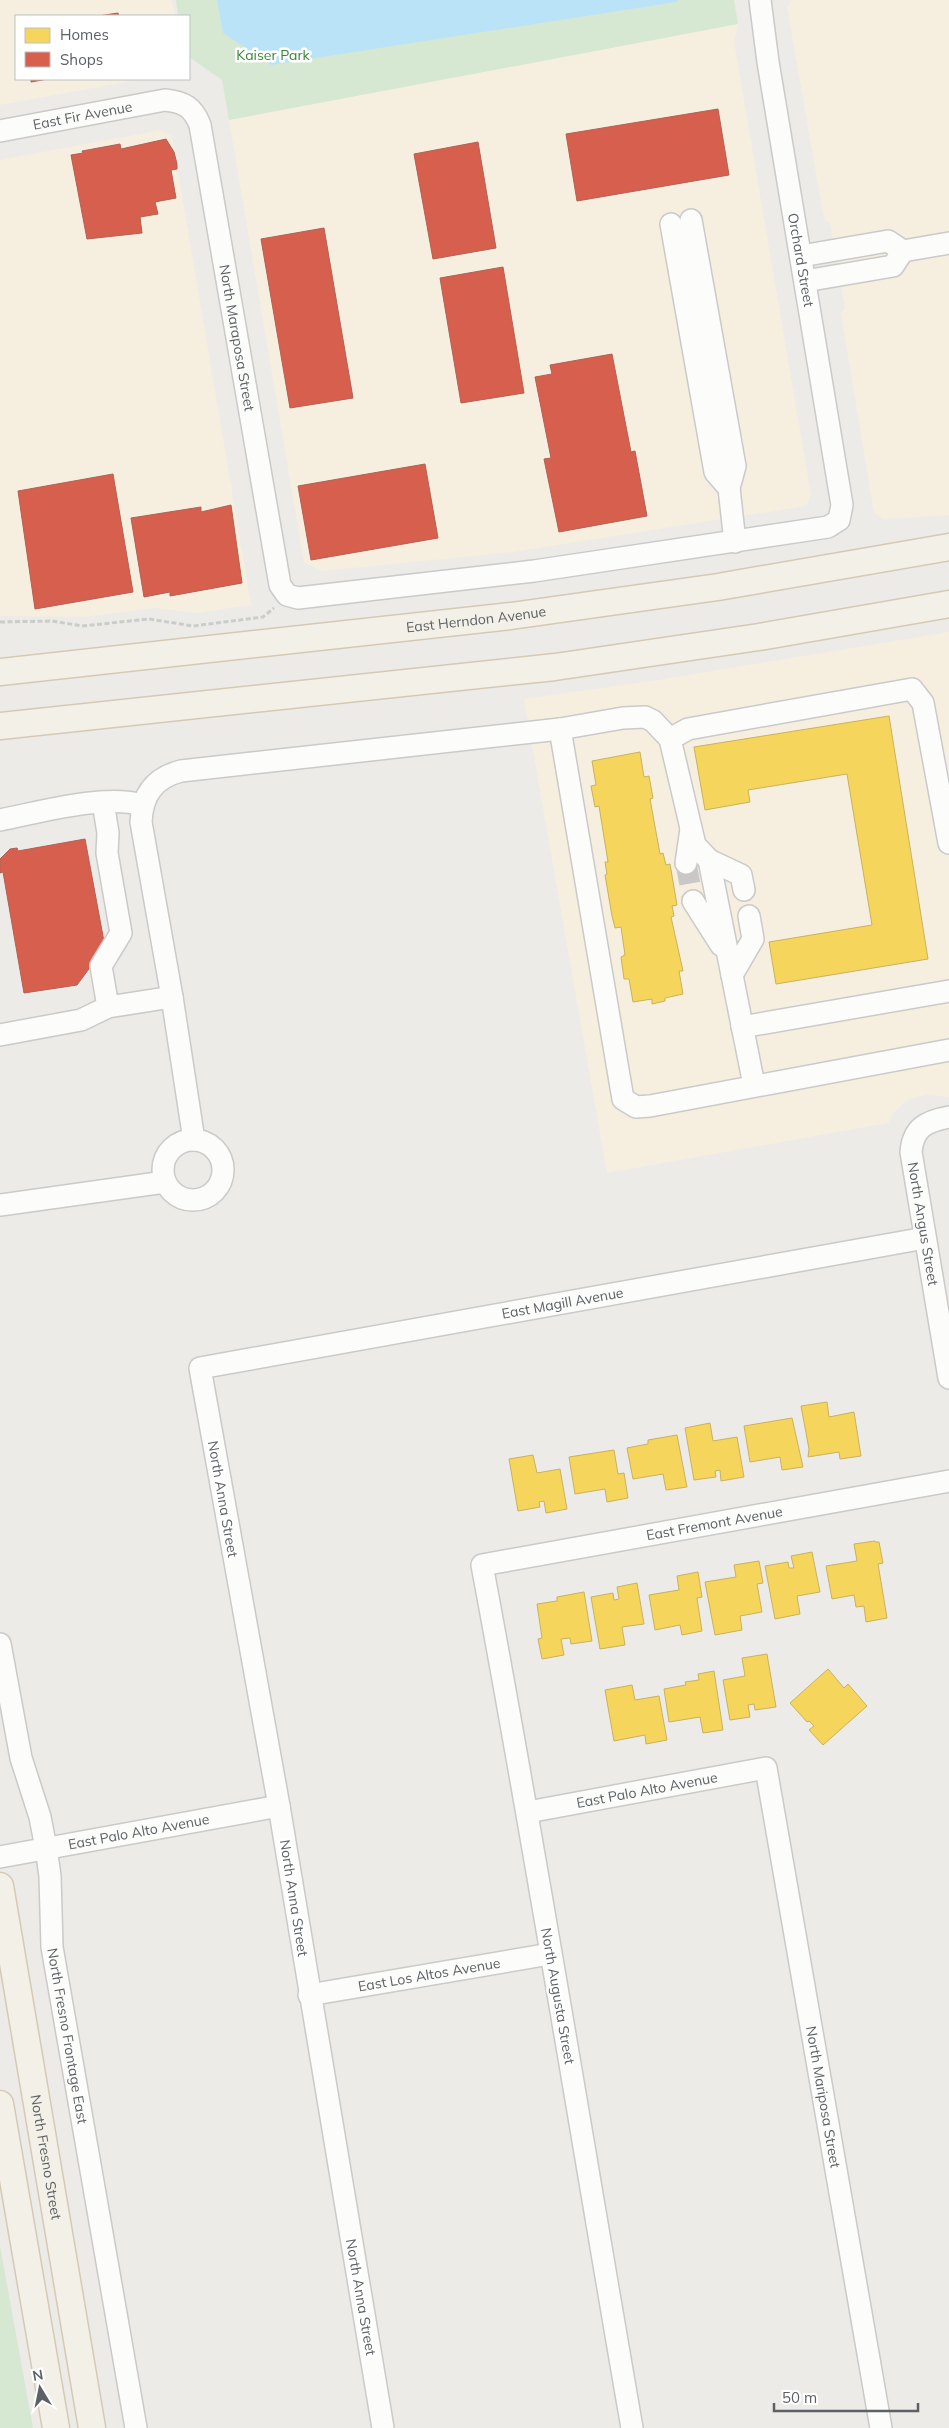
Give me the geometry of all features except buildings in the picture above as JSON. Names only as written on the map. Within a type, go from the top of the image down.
[{"type":"main road","name":"East Herndon Avenue","points":[[0,672],[530,614],[718,587],[949,547]]},
{"type":"main road","points":[[0,726],[555,667],[751,639],[949,604]]},
{"type":"main road","name":"North Fresno Street","points":[[0,1886],[92,2428]]},
{"type":"main road","points":[[0,2104],[56,2428]]},
{"type":"street","name":"Orchard Street","points":[[735,542],[828,527],[839,520],[842,505],[768,62],[760,0]]},
{"type":"street","name":"East Fir Avenue","points":[[0,131],[165,100]]},
{"type":"street","name":"North Maraposa Street","points":[[165,100],[178,101],[189,106],[200,125],[280,585],[281,601]]},
{"type":"street","points":[[281,601],[478,577],[735,542],[729,488],[715,472],[681,222]]},
{"type":"street","points":[[800,256],[888,241],[903,251],[949,243]]},
{"type":"street","points":[[805,281],[892,266],[903,251]]},
{"type":"street","points":[[670,739],[688,729],[912,689],[923,703],[949,843]]},
{"type":"street","points":[[194,1140],[172,997],[141,822],[143,805],[153,785],[169,774],[181,771],[560,730],[623,718],[645,717],[653,720],[670,739],[695,845],[709,860],[741,875],[744,890]]},
{"type":"street","points":[[560,730],[623,1099],[636,1107],[650,1106],[949,1050]]},
{"type":"street","points":[[0,820],[103,802],[124,801],[143,805]]},
{"type":"street","points":[[103,802],[108,833],[107,853],[121,933],[101,966],[108,1008]]},
{"type":"street","points":[[686,863],[691,828]]},
{"type":"street","points":[[709,860],[754,1085]]},
{"type":"street","points":[[693,901],[730,965]]},
{"type":"street","points":[[730,965],[753,939],[749,916]]},
{"type":"street","points":[[742,1027],[949,991]]},
{"type":"street","points":[[0,1035],[81,1020],[108,1008],[172,997]]},
{"type":"street","name":"North Angus Street","points":[[949,1117],[936,1119],[918,1129],[911,1152],[949,1378]]},
{"type":"street","points":[[194,1140],[211,1147],[222,1162],[223,1171],[217,1188],[202,1199],[194,1200],[177,1196],[165,1182],[163,1162],[175,1146],[194,1140]]},
{"type":"street","points":[[0,1205],[165,1182]]},
{"type":"street","name":"East Magill Avenue","points":[[200,1368],[925,1238]]},
{"type":"street","name":"North Anna Street","points":[[200,1368],[279,1806],[309,1995],[383,2428]]},
{"type":"street","name":"East Fremont Avenue","points":[[482,1565],[949,1481]]},
{"type":"street","name":"North Augusta Street","points":[[482,1565],[528,1812],[550,1954],[632,2428]]},
{"type":"street","name":"North Fresno Frontage East","points":[[0,1644],[21,1758],[40,1816],[46,1848],[50,1876],[52,1947],[136,2428]]},
{"type":"street","name":"East Palo Alto Avenue","points":[[528,1812],[766,1768]]},
{"type":"street","name":"North Mariposa Street","points":[[766,1768],[881,2428]]},
{"type":"street","name":"East Palo Alto Avenue","points":[[0,1857],[279,1806]]},
{"type":"street","name":"East Los Altos Avenue","points":[[309,1995],[550,1954]]},
{"type":"path","points":[[0,622],[52,621],[82,626],[149,619],[193,626],[263,617],[281,601]]},
{"type":"shaded area","points":[[0,0],[172,0],[175,15],[15,15],[15,80],[137,80],[0,105]]},
{"type":"shaded area","points":[[792,0],[949,0],[949,515],[883,519],[874,513],[841,313],[845,308],[830,223],[824,219],[787,7]]},
{"type":"shaded area","points":[[738,24],[734,42],[811,495],[806,506],[512,552],[321,571],[304,562],[229,120]]},
{"type":"shaded area","points":[[161,130],[172,136],[251,605],[196,613],[155,608],[81,617],[0,616],[0,160]]},
{"type":"shaded area","points":[[949,632],[949,1097],[927,1095],[915,1097],[905,1102],[895,1111],[888,1123],[607,1173],[524,699],[659,680]]},
{"type":"green space","name":"Kaiser Park","points":[[176,0],[734,0],[738,24],[229,120],[222,80],[190,58],[190,15],[178,15]]},
{"type":"green space","points":[[0,2246],[33,2428],[0,2428]]},
{"type":"water","points":[[217,0],[678,0],[676,2],[271,65],[223,33]]},
{"type":"tunnel","points":[[686,863],[693,901]]}]
